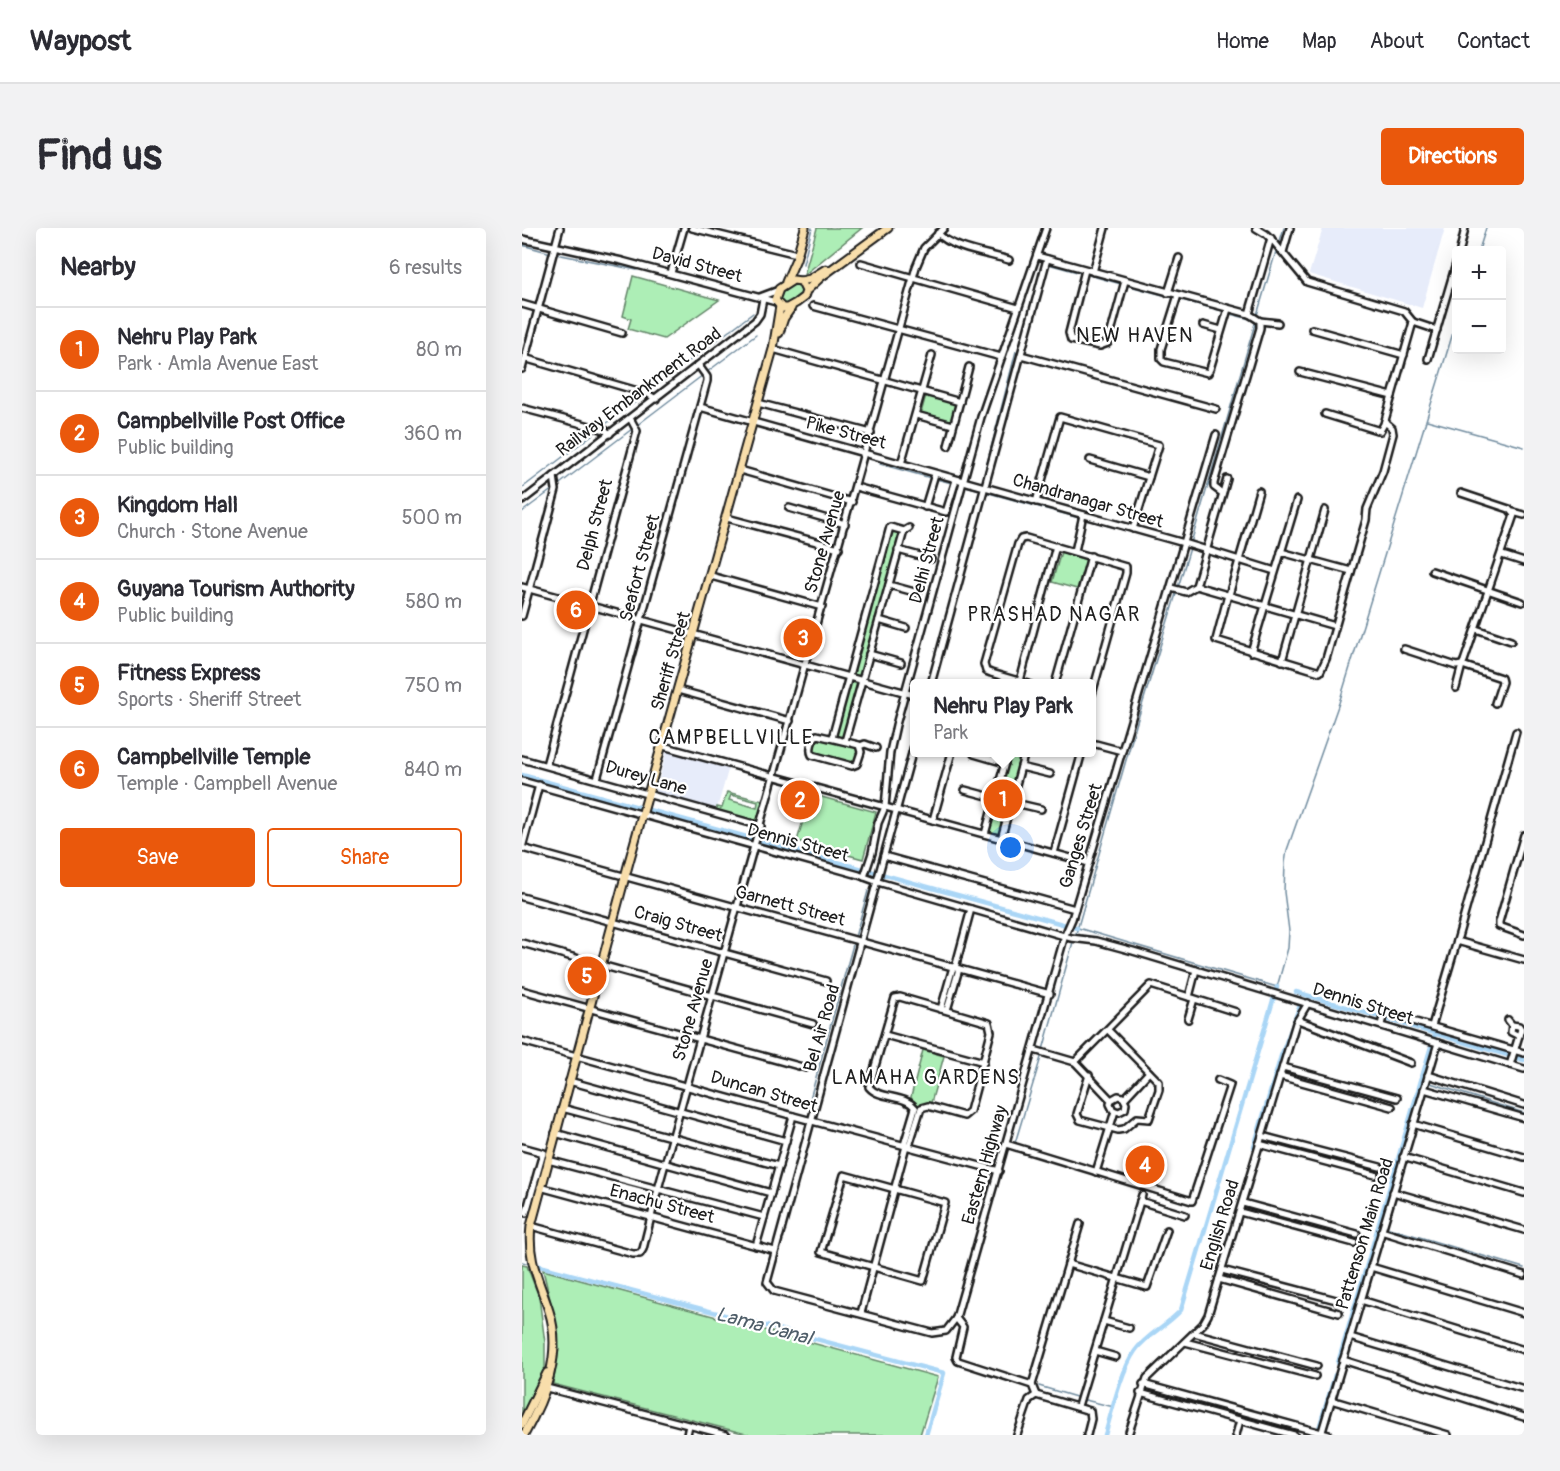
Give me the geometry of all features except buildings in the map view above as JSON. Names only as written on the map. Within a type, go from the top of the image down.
[{"type":"main road","points":[[786,283],[805,228]]},
{"type":"main road","points":[[881,228],[820,275],[802,299],[791,307],[785,308],[778,304],[776,291],[786,283],[820,275],[888,228]]},
{"type":"main road","points":[[794,265],[807,291]]},
{"type":"main road","name":"Sheriff Street","points":[[774,346],[778,304]]},
{"type":"main road","name":"Sheriff Street","points":[[544,1387],[552,1362],[553,1338],[550,1314],[534,1272],[529,1240],[546,1156],[555,1133],[774,346],[784,318],[791,307]]},
{"type":"main road","points":[[522,1424],[544,1387]]},
{"type":"main road","points":[[524,1435],[544,1387]]},
{"type":"street","points":[[522,369],[560,228]]},
{"type":"street","points":[[671,273],[684,228]]},
{"type":"street","points":[[692,228],[797,255]]},
{"type":"street","name":"Stone Avenue","points":[[531,1226],[633,1254],[640,1254],[643,1249],[916,267],[924,248],[944,228]]},
{"type":"street","name":"Delhi Street","points":[[876,882],[884,856],[891,809],[890,752],[905,692],[963,482],[1001,357],[1046,228]]},
{"type":"street","points":[[1092,272],[1105,228]]},
{"type":"street","points":[[1256,228],[1272,240],[1306,282],[1404,311],[1413,322],[1437,330]]},
{"type":"street","points":[[1283,252],[1290,228]]},
{"type":"street","points":[[1461,246],[1465,228]]},
{"type":"street","points":[[938,233],[962,247],[1009,260]]},
{"type":"street","name":"David Street","points":[[522,239],[553,251],[671,273],[778,304]]},
{"type":"street","points":[[1222,493],[1214,487],[1214,483],[1258,338],[1255,317],[1272,240]]},
{"type":"street","points":[[1037,256],[1045,263],[1085,270],[1125,284],[1168,293],[1177,298],[1227,312],[1278,323]]},
{"type":"street","points":[[1168,293],[1179,258]]},
{"type":"street","points":[[861,263],[1018,308]]},
{"type":"street","name":"Delhi Street","points":[[932,679],[1045,263]]},
{"type":"street","points":[[1085,270],[1069,333],[1071,340],[1100,346],[1108,343],[1125,284]]},
{"type":"street","points":[[1428,359],[1452,278]]},
{"type":"street","name":"David Street","points":[[761,298],[776,291]]},
{"type":"street","name":"Railway Embankment Road","points":[[522,501],[610,434],[634,425],[656,399],[755,321],[760,314],[761,298]]},
{"type":"street","points":[[1177,298],[1161,349],[1163,361],[1208,373],[1227,312]]},
{"type":"street","points":[[522,304],[622,333]]},
{"type":"street","points":[[813,306],[1001,357]]},
{"type":"street","points":[[1325,414],[1380,431],[1385,422],[1413,322]]},
{"type":"street","points":[[1203,325],[1221,330]]},
{"type":"street","points":[[1312,329],[1404,355]]},
{"type":"street","points":[[774,346],[960,402]]},
{"type":"street","points":[[901,464],[932,355]]},
{"type":"street","points":[[1021,355],[1216,409]]},
{"type":"street","points":[[524,358],[645,393],[656,399]]},
{"type":"street","name":"Seafort Street","points":[[597,779],[700,407],[707,377],[699,366]]},
{"type":"street","points":[[948,446],[969,367]]},
{"type":"street","points":[[1300,372],[1392,396]]},
{"type":"street","points":[[758,403],[871,433]]},
{"type":"street","name":"Pike Street","points":[[700,407],[865,453],[935,474],[955,483],[963,482],[983,489]]},
{"type":"street","points":[[522,408],[598,428],[610,434]]},
{"type":"street","points":[[916,415],[953,425]]},
{"type":"street","points":[[1036,502],[1060,417],[1159,445],[1133,529]]},
{"type":"street","points":[[1259,491],[1216,640],[1320,672],[1351,571],[1367,509],[1383,471],[1393,434],[1392,428],[1385,422]]},
{"type":"street","name":"Delph Street","points":[[546,765],[634,425]]},
{"type":"street","name":"Ganges Street","points":[[1070,935],[1072,919],[1122,751],[1188,545],[1216,435]]},
{"type":"street","points":[[1090,460],[1149,477]]},
{"type":"street","points":[[740,470],[852,502]]},
{"type":"street","points":[[925,507],[935,474]]},
{"type":"street","points":[[522,616],[556,490],[554,478]]},
{"type":"street","points":[[1175,589],[1186,592],[1196,586],[1227,480]]},
{"type":"street","points":[[856,487],[946,512],[955,483]]},
{"type":"street","name":"Chandranagar Street","points":[[983,489],[1036,502],[1083,518],[1133,529],[1275,571]]},
{"type":"street","points":[[1461,494],[1524,515]]},
{"type":"street","points":[[1251,652],[1296,500]]},
{"type":"street","points":[[789,508],[845,524]]},
{"type":"street","points":[[1282,661],[1325,510]]},
{"type":"street","points":[[1456,688],[1462,665],[1502,555],[1513,512]]},
{"type":"street","points":[[727,518],[839,548]]},
{"type":"street","points":[[1075,551],[1083,518]]},
{"type":"street","points":[[832,738],[890,527],[906,530],[898,550],[845,741]]},
{"type":"street","points":[[1012,679],[991,674],[984,668],[985,658],[1017,544],[1021,539],[1026,538],[1126,567],[1096,679]]},
{"type":"street","points":[[1021,679],[1056,546]]},
{"type":"street","points":[[898,550],[931,559]]},
{"type":"street","points":[[1281,552],[1351,571]]},
{"type":"street","points":[[1502,555],[1524,562]]},
{"type":"street","points":[[1056,679],[1091,556]]},
{"type":"street","points":[[1432,571],[1522,602]]},
{"type":"street","points":[[711,576],[822,607]]},
{"type":"street","points":[[889,585],[918,593]]},
{"type":"street","points":[[1196,586],[1335,626]]},
{"type":"street","points":[[522,587],[910,694]]},
{"type":"street","points":[[879,620],[906,628]]},
{"type":"street","points":[[1476,629],[1511,641]]},
{"type":"street","points":[[1404,649],[1501,678],[1502,682],[1495,703]]},
{"type":"street","points":[[869,654],[901,663]]},
{"type":"street","points":[[678,690],[790,721]]},
{"type":"street","points":[[1432,1026],[1516,732]]},
{"type":"street","points":[[860,746],[859,759],[854,766],[812,755],[811,749],[816,735],[876,748]]},
{"type":"street","points":[[1096,744],[1122,751]]},
{"type":"street","points":[[663,746],[1089,863]]},
{"type":"street","name":"Delhi Street","points":[[865,878],[878,823],[891,809],[911,757]]},
{"type":"street","points":[[933,820],[951,757]]},
{"type":"street","points":[[984,757],[1005,763]]},
{"type":"street","points":[[985,834],[1007,757]]},
{"type":"street","points":[[1001,839],[1024,757]]},
{"type":"street","points":[[1054,853],[1081,757]]},
{"type":"street","name":"Durey Lane","points":[[522,759],[761,826]]},
{"type":"street","points":[[1021,767],[1050,774]]},
{"type":"street","name":"Dennis Street","points":[[522,781],[971,909],[1108,944],[1510,1065]]},
{"type":"street","points":[[522,848],[539,785]]},
{"type":"street","points":[[964,790],[995,798]]},
{"type":"street","points":[[1011,802],[1041,809]]},
{"type":"street","points":[[1524,835],[1499,922],[1499,926],[1524,935]]},
{"type":"street","name":"Garnett Street","points":[[522,848],[1050,994]]},
{"type":"street","points":[[884,856],[1076,909]]},
{"type":"street","name":"Bel Air Road","points":[[861,1313],[774,1291],[767,1282],[862,942],[876,882]]},
{"type":"street","name":"Craig Street","points":[[522,897],[826,981]]},
{"type":"street","points":[[944,1010],[971,909]]},
{"type":"street","name":"Eastern Highway","points":[[861,1313],[932,1333],[946,1331],[956,1318],[1050,994],[1070,935]]},
{"type":"street","points":[[1457,941],[1524,960]]},
{"type":"street","points":[[522,943],[813,1024]]},
{"type":"street","points":[[1188,1019],[1196,970]]},
{"type":"street","points":[[1075,1062],[1151,986],[1236,1012]]},
{"type":"street","points":[[522,990],[806,1068]]},
{"type":"street","points":[[900,997],[982,1020],[991,1026],[984,1062],[972,1106],[967,1115],[959,1116],[928,1106],[918,1109],[910,1102],[876,1092],[869,1087],[895,998],[900,997]]},
{"type":"street","name":"English Road","points":[[1128,1435],[1143,1384],[1147,1378],[1194,1334],[1208,1315],[1303,1002]]},
{"type":"street","points":[[1382,1025],[1384,1013],[1524,1053]]},
{"type":"street","points":[[1298,1020],[1411,1063]]},
{"type":"street","points":[[1510,1022],[1521,1029],[1521,1038],[1510,1065],[1524,1069]]},
{"type":"street","points":[[1089,1075],[1077,1116],[1080,1120],[1123,1130],[1137,1118],[1149,1119],[1160,1085],[1158,1080],[1108,1030]]},
{"type":"street","points":[[885,1035],[984,1062]]},
{"type":"street","points":[[1460,1049],[1463,1035]]},
{"type":"street","name":"Duncan Street","points":[[522,1041],[576,1058],[999,1171]]},
{"type":"street","name":"Pattenson Main Road","points":[[1320,1433],[1438,1042]]},
{"type":"street","points":[[1034,1050],[1075,1062],[1112,1100]]},
{"type":"street","points":[[1283,1067],[1397,1098]]},
{"type":"street","points":[[1124,1099],[1149,1072]]},
{"type":"street","points":[[1280,1076],[1392,1107]]},
{"type":"street","points":[[1427,1076],[1524,1105]]},
{"type":"street","points":[[1006,1144],[1192,1201],[1230,1085],[1218,1080]]},
{"type":"street","points":[[569,1081],[786,1141]]},
{"type":"street","points":[[1424,1087],[1524,1118]]},
{"type":"street","points":[[1096,1172],[1114,1112],[1110,1106],[1112,1100],[1118,1096],[1124,1099],[1126,1105],[1121,1112],[1114,1112]]},
{"type":"street","points":[[562,1108],[779,1166]]},
{"type":"street","points":[[861,1313],[906,1145],[918,1109]]},
{"type":"street","points":[[756,1246],[795,1117]]},
{"type":"street","points":[[1413,1124],[1524,1157]]},
{"type":"street","points":[[555,1133],[771,1192]]},
{"type":"street","points":[[1262,1136],[1380,1167]]},
{"type":"street","points":[[1259,1144],[1375,1175]]},
{"type":"street","points":[[522,1147],[658,1189],[764,1217]]},
{"type":"street","points":[[526,1213],[546,1156]]},
{"type":"street","points":[[1403,1157],[1524,1193]]},
{"type":"street","points":[[843,1175],[895,1189],[945,1203],[923,1281],[822,1252],[843,1175]]},
{"type":"street","name":"Enachu Street","points":[[540,1187],[775,1251]]},
{"type":"street","points":[[1393,1192],[1524,1230]]},
{"type":"street","points":[[1078,1406],[1141,1198],[1185,1215]]},
{"type":"street","points":[[1243,1203],[1357,1234]]},
{"type":"street","points":[[1240,1212],[1354,1243]]},
{"type":"street","points":[[1036,1395],[1032,1385],[1080,1224]]},
{"type":"street","points":[[1068,1264],[1147,1287],[1167,1230]]},
{"type":"street","points":[[1381,1231],[1524,1275]]},
{"type":"street","points":[[1371,1267],[1524,1313]]},
{"type":"street","points":[[1222,1270],[1340,1301]]},
{"type":"street","points":[[1220,1279],[1340,1312]]},
{"type":"street","points":[[1361,1300],[1524,1350]]},
{"type":"street","points":[[956,1318],[963,1328],[957,1353],[958,1361],[1032,1385]]},
{"type":"street","points":[[1104,1321],[1129,1328]]},
{"type":"street","points":[[1194,1334],[1317,1366]]},
{"type":"street","points":[[1350,1337],[1524,1389]]},
{"type":"street","points":[[1185,1342],[1315,1376]]},
{"type":"street","points":[[1095,1351],[1116,1357]]},
{"type":"street","points":[[1343,1360],[1524,1417]]},
{"type":"street","points":[[1143,1384],[1329,1435]]},
{"type":"street","points":[[544,1387],[726,1435]]},
{"type":"street","points":[[1140,1393],[1294,1435]]},
{"type":"street","points":[[1036,1395],[1090,1411],[1087,1435]]},
{"type":"street","points":[[1017,1435],[1029,1400],[1036,1395]]},
{"type":"street","points":[[1331,1400],[1448,1435]]},
{"type":"street","points":[[1236,1435],[1240,1420]]},
{"type":"street","points":[[687,1435],[689,1425]]},
{"type":"shaded area","points":[[1323,228],[1445,228],[1422,308],[1309,274]]},
{"type":"shaded area","points":[[667,750],[729,767],[716,812],[655,795]]},
{"type":"green space","points":[[817,228],[862,228],[804,275]]},
{"type":"green space","points":[[633,276],[719,300],[664,339],[628,329],[631,319],[623,316]]},
{"type":"green space","points":[[793,283],[799,284],[802,294],[790,303],[783,304],[778,298],[781,291]]},
{"type":"green space","points":[[926,395],[956,404],[951,422],[921,413]]},
{"type":"green space","points":[[891,529],[902,532],[844,743],[857,747],[857,758],[854,764],[814,754],[813,749],[818,737],[833,740]]},
{"type":"green space","points":[[1061,552],[1086,560],[1077,589],[1052,582]]},
{"type":"green space","points":[[1007,757],[1024,757],[1001,839],[985,834]]},
{"type":"green space","points":[[727,792],[763,801],[757,824],[716,812],[717,807],[722,808]],"holes":[[[731,795],[758,802],[757,808],[729,800]]]},
{"type":"green space","points":[[811,794],[876,812],[863,859],[797,841]]},
{"type":"green space","points":[[923,1050],[944,1056],[931,1103],[920,1107],[908,1145],[903,1143],[915,1106],[911,1097]]},
{"type":"green space","points":[[522,1265],[527,1266],[539,1297],[545,1343],[545,1370],[522,1417]]},
{"type":"green space","points":[[543,1270],[938,1377],[920,1435],[750,1435],[553,1384],[559,1349]]},
{"type":"waterway","points":[[803,264],[812,228]]},
{"type":"waterway","points":[[1279,244],[1284,228]]},
{"type":"waterway","points":[[1480,246],[1486,228]]},
{"type":"waterway","points":[[522,245],[551,253]]},
{"type":"waterway","points":[[1257,315],[1277,248]]},
{"type":"waterway","points":[[556,254],[637,270]]},
{"type":"waterway","points":[[1048,264],[1081,273]]},
{"type":"waterway","points":[[1085,274],[1121,284]]},
{"type":"waterway","points":[[1126,285],[1174,298]]},
{"type":"waterway","points":[[1178,299],[1226,312]]},
{"type":"waterway","points":[[648,392],[753,313]]},
{"type":"waterway","points":[[1230,314],[1254,320]]},
{"type":"waterway","points":[[1191,543],[1256,320]]},
{"type":"waterway","points":[[707,372],[756,335]]},
{"type":"waterway","points":[[1078,928],[1277,987],[1288,948],[1289,931],[1284,892],[1287,850],[1339,703],[1452,336]]},
{"type":"waterway","points":[[982,483],[1016,351]]},
{"type":"waterway","points":[[557,486],[703,375]]},
{"type":"waterway","points":[[603,426],[645,395]]},
{"type":"waterway","points":[[1427,420],[1524,447]]},
{"type":"waterway","points":[[522,488],[597,431]]},
{"type":"waterway","points":[[880,464],[931,478]]},
{"type":"waterway","points":[[936,479],[952,483]]},
{"type":"waterway","points":[[965,486],[981,490]]},
{"type":"waterway","points":[[929,679],[981,488]]},
{"type":"waterway","points":[[522,512],[553,489]]},
{"type":"waterway","points":[[985,492],[1079,518]]},
{"type":"waterway","points":[[1084,519],[1175,544]]},
{"type":"waterway","points":[[1075,937],[1190,548]]},
{"type":"waterway","points":[[905,687],[903,687],[923,614]]},
{"type":"waterway","points":[[893,808],[910,746]]},
{"type":"waterway","points":[[522,775],[1077,928]]},
{"type":"waterway","points":[[876,872],[892,812]]},
{"type":"waterway","points":[[855,937],[868,891]]},
{"type":"waterway","points":[[808,1106],[854,941]]},
{"type":"waterway","points":[[1043,1050],[1073,942]]},
{"type":"waterway","points":[[522,947],[592,966]]},
{"type":"waterway","points":[[1105,1435],[1121,1380],[1130,1359],[1145,1340],[1181,1310],[1277,987]]},
{"type":"waterway","points":[[1296,992],[1524,1060]]},
{"type":"waterway","points":[[1254,1147],[1281,1056],[1302,1000]]},
{"type":"waterway","points":[[1338,1363],[1435,1033]]},
{"type":"waterway","points":[[522,1045],[572,1058]]},
{"type":"waterway","points":[[1015,1143],[1042,1054]]},
{"type":"waterway","points":[[580,1060],[683,1089]]},
{"type":"waterway","points":[[1421,1080],[1524,1113]]},
{"type":"waterway","points":[[1379,1225],[1524,1268]]},
{"type":"waterway","name":"Lama Canal","points":[[522,1262],[530,1264]]},
{"type":"waterway","name":"Lama Canal","points":[[536,1265],[944,1373],[926,1435]]},
{"type":"waterway","points":[[1345,1365],[1452,1397]]},
{"type":"waterway","points":[[1317,1435],[1335,1375]]},
{"type":"waterway","points":[[1039,1386],[1076,1397]]},
{"type":"waterway","points":[[1085,1400],[1114,1407]]},
{"type":"place","name":"Campbellville Temple","points":[[576,610]]},
{"type":"place","name":"Kingdom Hall","points":[[803,638]]},
{"type":"place","name":"Nehru Play Park","points":[[1003,799]]},
{"type":"place","name":"Campbellville Post Office","points":[[800,800]]},
{"type":"place","name":"Fitness Express","points":[[587,976]]},
{"type":"place","name":"Guyana Tourism Authority","points":[[1145,1165]]},
{"type":"district","name":"NEW HAVEN","points":[[1135,335]]},
{"type":"district","name":"PRASHAD NAGAR","points":[[1054,614]]},
{"type":"district","name":"CAMPBELLVILLE","points":[[731,737]]},
{"type":"district","name":"LAMAHA GARDENS","points":[[926,1077]]}]
